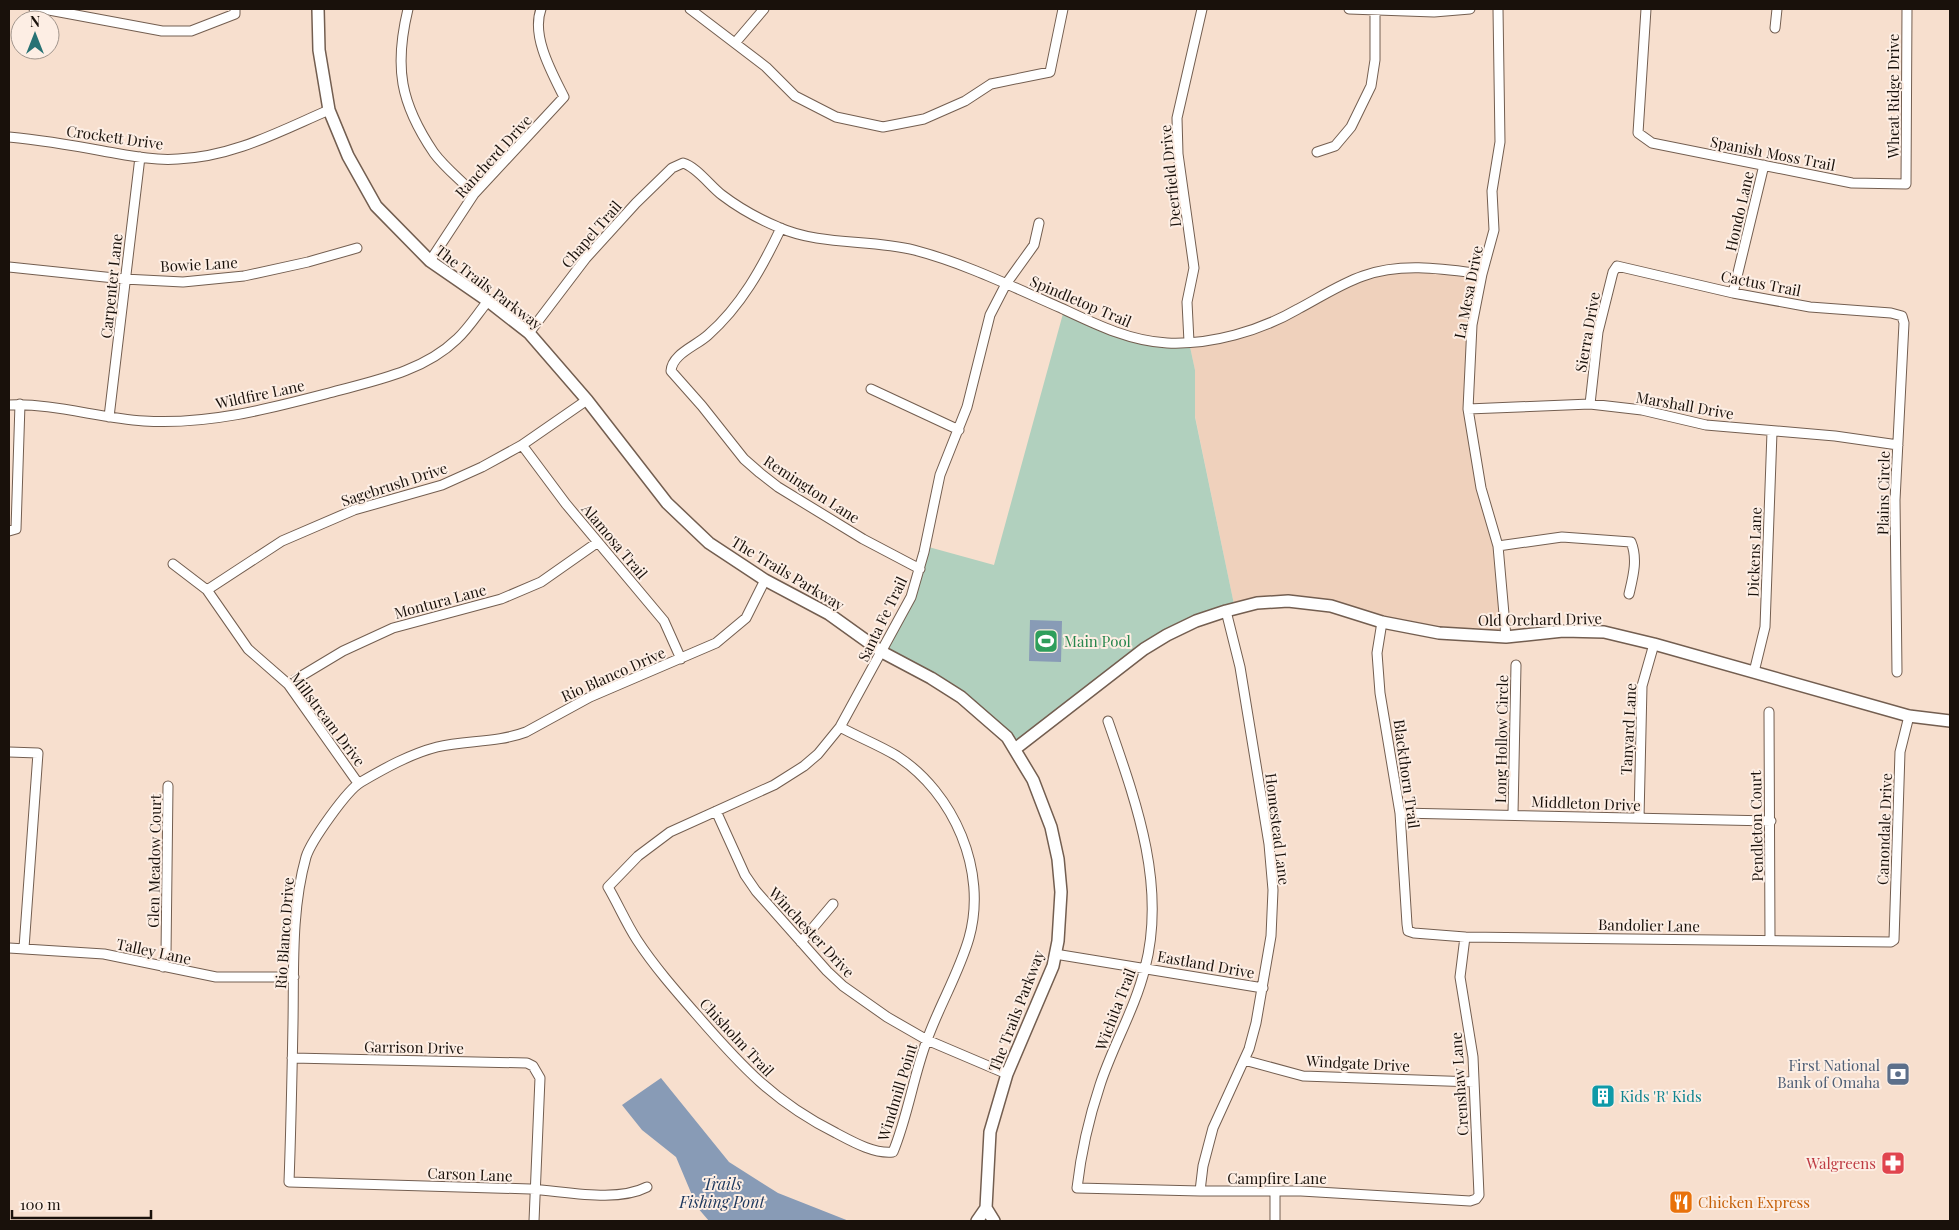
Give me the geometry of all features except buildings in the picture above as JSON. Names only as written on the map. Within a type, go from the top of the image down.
[{"type":"street","points":[[34,9],[49,10],[162,31],[191,31],[235,12]]},
{"type":"street","name":"The Trails Parkway","points":[[318,9],[319,50],[329,110],[348,156],[376,206],[430,261],[488,301],[529,333],[587,400],[667,503],[709,543],[765,580],[829,614],[882,652],[931,678],[961,697],[1007,737],[1016,749],[1043,802],[1058,860],[1060,919],[1053,966],[1007,1074],[990,1132],[986,1208]]},
{"type":"street","points":[[408,9],[401,36],[399,65],[404,92],[418,124],[435,154],[474,194]]},
{"type":"street","name":"Rancherd Drive","points":[[430,261],[474,194],[564,97],[553,74],[542,42],[537,18],[540,9]]},
{"type":"street","points":[[690,9],[766,67],[795,96],[836,117],[884,126],[924,119],[965,101],[992,84],[1050,72],[1063,9]]},
{"type":"street","points":[[735,43],[764,9]]},
{"type":"street","name":"Deerfield Drive","points":[[1189,342],[1187,302],[1194,268],[1178,154],[1177,118],[1202,9]]},
{"type":"street","points":[[1349,9],[1434,12],[1470,9]]},
{"type":"street","name":"La Mesa Drive","points":[[1498,9],[1500,142],[1492,191],[1494,230],[1482,274],[1472,325],[1468,409],[1480,488],[1498,546],[1506,637]]},
{"type":"street","name":"Spanish Moss Trail","points":[[1646,9],[1638,133],[1652,143],[1852,182],[1906,184]]},
{"type":"street","points":[[1775,28],[1777,9]]},
{"type":"street","name":"Wheat Ridge Drive","points":[[1906,184],[1907,9]]},
{"type":"street","points":[[1317,152],[1335,146],[1352,126],[1371,86],[1376,60],[1375,11]]},
{"type":"street","name":"Crockett Drive","points":[[9,138],[42,140],[140,157],[178,159],[228,152],[254,143],[329,110]]},
{"type":"street","name":"Carpenter Lane","points":[[109,417],[140,157]]},
{"type":"street","name":"Spindletop Trail","points":[[683,163],[722,195],[746,211],[781,228],[821,238],[912,250],[946,260],[1118,333],[1144,340],[1168,343],[1217,340],[1263,325],[1296,311],[1326,293],[1364,275],[1393,270],[1431,268],[1482,274]]},
{"type":"street","name":"Chapel Trail","points":[[529,333],[586,258],[636,203],[672,168],[683,163]]},
{"type":"street","name":"Hondo Lane","points":[[1733,293],[1764,165]]},
{"type":"street","name":"Santa Fe Trail","points":[[608,887],[638,856],[670,832],[774,785],[798,770],[818,754],[840,727],[911,597],[920,569],[940,475],[967,407],[990,315],[1006,284],[1034,244],[1039,223]]},
{"type":"street","name":"Remington Lane","points":[[781,228],[750,287],[708,335],[674,360],[671,366],[673,376],[702,406],[744,459],[778,488],[863,539],[920,569]]},
{"type":"street","name":"Bowie Lane","points":[[9,267],[124,279],[183,282],[244,276],[308,262],[358,248]]},
{"type":"street","name":"Cactus Trail","points":[[1616,266],[1733,293],[1810,307],[1891,313],[1902,316]]},
{"type":"street","name":"Sierra Drive","points":[[1590,404],[1598,332],[1616,266]]},
{"type":"street","name":"Wildfire Lane","points":[[9,405],[56,407],[109,417],[145,421],[218,419],[257,412],[395,376],[433,356],[457,340],[488,301]]},
{"type":"street","name":"Plains Circle","points":[[1897,672],[1895,500],[1904,323],[1902,316]]},
{"type":"street","points":[[871,389],[959,430]]},
{"type":"street","name":"Sagebrush Drive","points":[[207,590],[282,541],[354,510],[442,485],[522,445],[587,400]]},
{"type":"street","points":[[13,530],[20,404]]},
{"type":"street","name":"Marshall Drive","points":[[1468,409],[1590,404],[1642,410],[1706,425],[1835,436],[1898,445]]},
{"type":"street","name":"Dickens Lane","points":[[1754,672],[1765,627],[1772,432]]},
{"type":"street","name":"Alamosa Trail","points":[[522,445],[598,542],[664,621],[681,658]]},
{"type":"street","points":[[1498,546],[1562,537],[1631,542],[1634,549],[1634,570],[1629,594]]},
{"type":"street","name":"Montura Lane","points":[[288,684],[343,651],[393,628],[493,602],[541,582],[598,542]]},
{"type":"street","name":"Millstream Drive","points":[[172,564],[207,590],[248,649],[288,684],[358,783]]},
{"type":"street","name":"Rio Blanco Drive","points":[[289,1182],[294,977],[299,890],[306,855],[323,825],[358,783],[418,753],[461,743],[515,736],[526,732],[590,697],[716,643],[738,627],[746,618],[765,580]]},
{"type":"street","name":"Old Orchard Drive","points":[[1016,749],[1144,649],[1196,621],[1226,611],[1257,604],[1288,601],[1332,606],[1382,622],[1439,633],[1506,637],[1563,631],[1604,632],[1654,644],[1909,716],[1950,721]]},
{"type":"street","name":"Homestead Lane","points":[[1200,1192],[1203,1166],[1213,1128],[1252,1040],[1263,988],[1272,917],[1273,890],[1269,844],[1240,667],[1226,611]]},
{"type":"street","name":"Blackthorn Trail","points":[[1382,622],[1377,653],[1380,693],[1400,813],[1408,931]]},
{"type":"street","name":"Tanyard Lane","points":[[1639,818],[1642,686],[1654,644]]},
{"type":"street","name":"Long Hollow Circle","points":[[1513,814],[1516,664]]},
{"type":"street","name":"Pendleton Court","points":[[1769,712],[1767,734],[1771,821],[1770,940]]},
{"type":"street","name":"Canondale Drive","points":[[1891,942],[1894,940],[1900,752],[1909,716]]},
{"type":"street","name":"Wichita Trail","points":[[1077,1188],[1081,1155],[1100,1084],[1146,968],[1152,895],[1147,850],[1133,792],[1108,720]]},
{"type":"street","name":"Windmill Point","points":[[840,727],[897,756],[920,775],[942,799],[956,822],[964,843],[973,901],[969,938],[927,1040],[893,1152]]},
{"type":"street","points":[[9,752],[38,753],[24,948]]},
{"type":"street","name":"Glen Meadow Court","points":[[163,967],[166,954],[168,786]]},
{"type":"street","name":"Winchester Drive","points":[[716,811],[745,875],[756,891],[843,986],[887,1017],[927,1040],[1007,1074]]},
{"type":"street","name":"Middleton Drive","points":[[1400,813],[1771,821]]},
{"type":"street","name":"Chisholm Trail","points":[[608,887],[637,940],[658,968],[716,1038],[756,1080],[803,1116],[866,1147],[886,1153],[893,1152]]},
{"type":"street","points":[[801,942],[833,904]]},
{"type":"street","name":"Bandolier Lane","points":[[1408,931],[1464,937],[1891,942]]},
{"type":"street","name":"Crenshaw Lane","points":[[1464,937],[1460,978],[1473,1057],[1479,1195],[1476,1199]]},
{"type":"street","name":"Talley Lane","points":[[9,948],[104,954],[216,977],[294,977]]},
{"type":"street","name":"Eastland Drive","points":[[1055,954],[1263,988]]},
{"type":"street","name":"Garrison Drive","points":[[292,1058],[527,1063],[533,1066],[540,1078],[534,1190]]},
{"type":"street","name":"Windgate Drive","points":[[1244,1060],[1303,1076],[1474,1082]]},
{"type":"street","name":"Carson Lane","points":[[289,1182],[534,1190],[620,1195],[638,1192],[648,1187]]},
{"type":"street","name":"Campfire Lane","points":[[1077,1188],[1200,1192],[1358,1193],[1470,1201],[1476,1199]]},
{"type":"street","points":[[534,1190],[534,1221]]},
{"type":"street","points":[[1275,1221],[1276,1191]]},
{"type":"street","points":[[977,1221],[986,1208],[994,1221]]},
{"type":"shaded area","points":[[1393,270],[1482,274],[1472,325],[1468,409],[1498,546],[1506,637],[1439,633],[1288,601],[1235,609],[1195,416],[1195,370],[1189,342],[1263,325],[1326,293]]},
{"type":"green space","points":[[1064,310],[1118,333],[1189,342],[1195,370],[1195,417],[1235,609],[1167,635],[1015,749],[981,712],[882,652],[911,597],[925,546],[994,565]]},
{"type":"water","name":"Main Pool","points":[[1030,620],[1062,621],[1061,662],[1029,661]]},
{"type":"water","name":"Trails Fishing Pont","points":[[661,1078],[729,1162],[778,1193],[849,1221],[709,1221],[697,1207],[676,1157],[642,1130],[622,1105]]},
{"type":"place","name":"Main Pool","points":[[1046,641]]},
{"type":"place","name":"First National Bank of Omaha","points":[[1898,1074]]},
{"type":"place","name":"Kids 'R' Kids","points":[[1603,1096]]},
{"type":"place","name":"Walgreens","points":[[1893,1163]]},
{"type":"place","name":"Chicken Express","points":[[1681,1202]]}]
